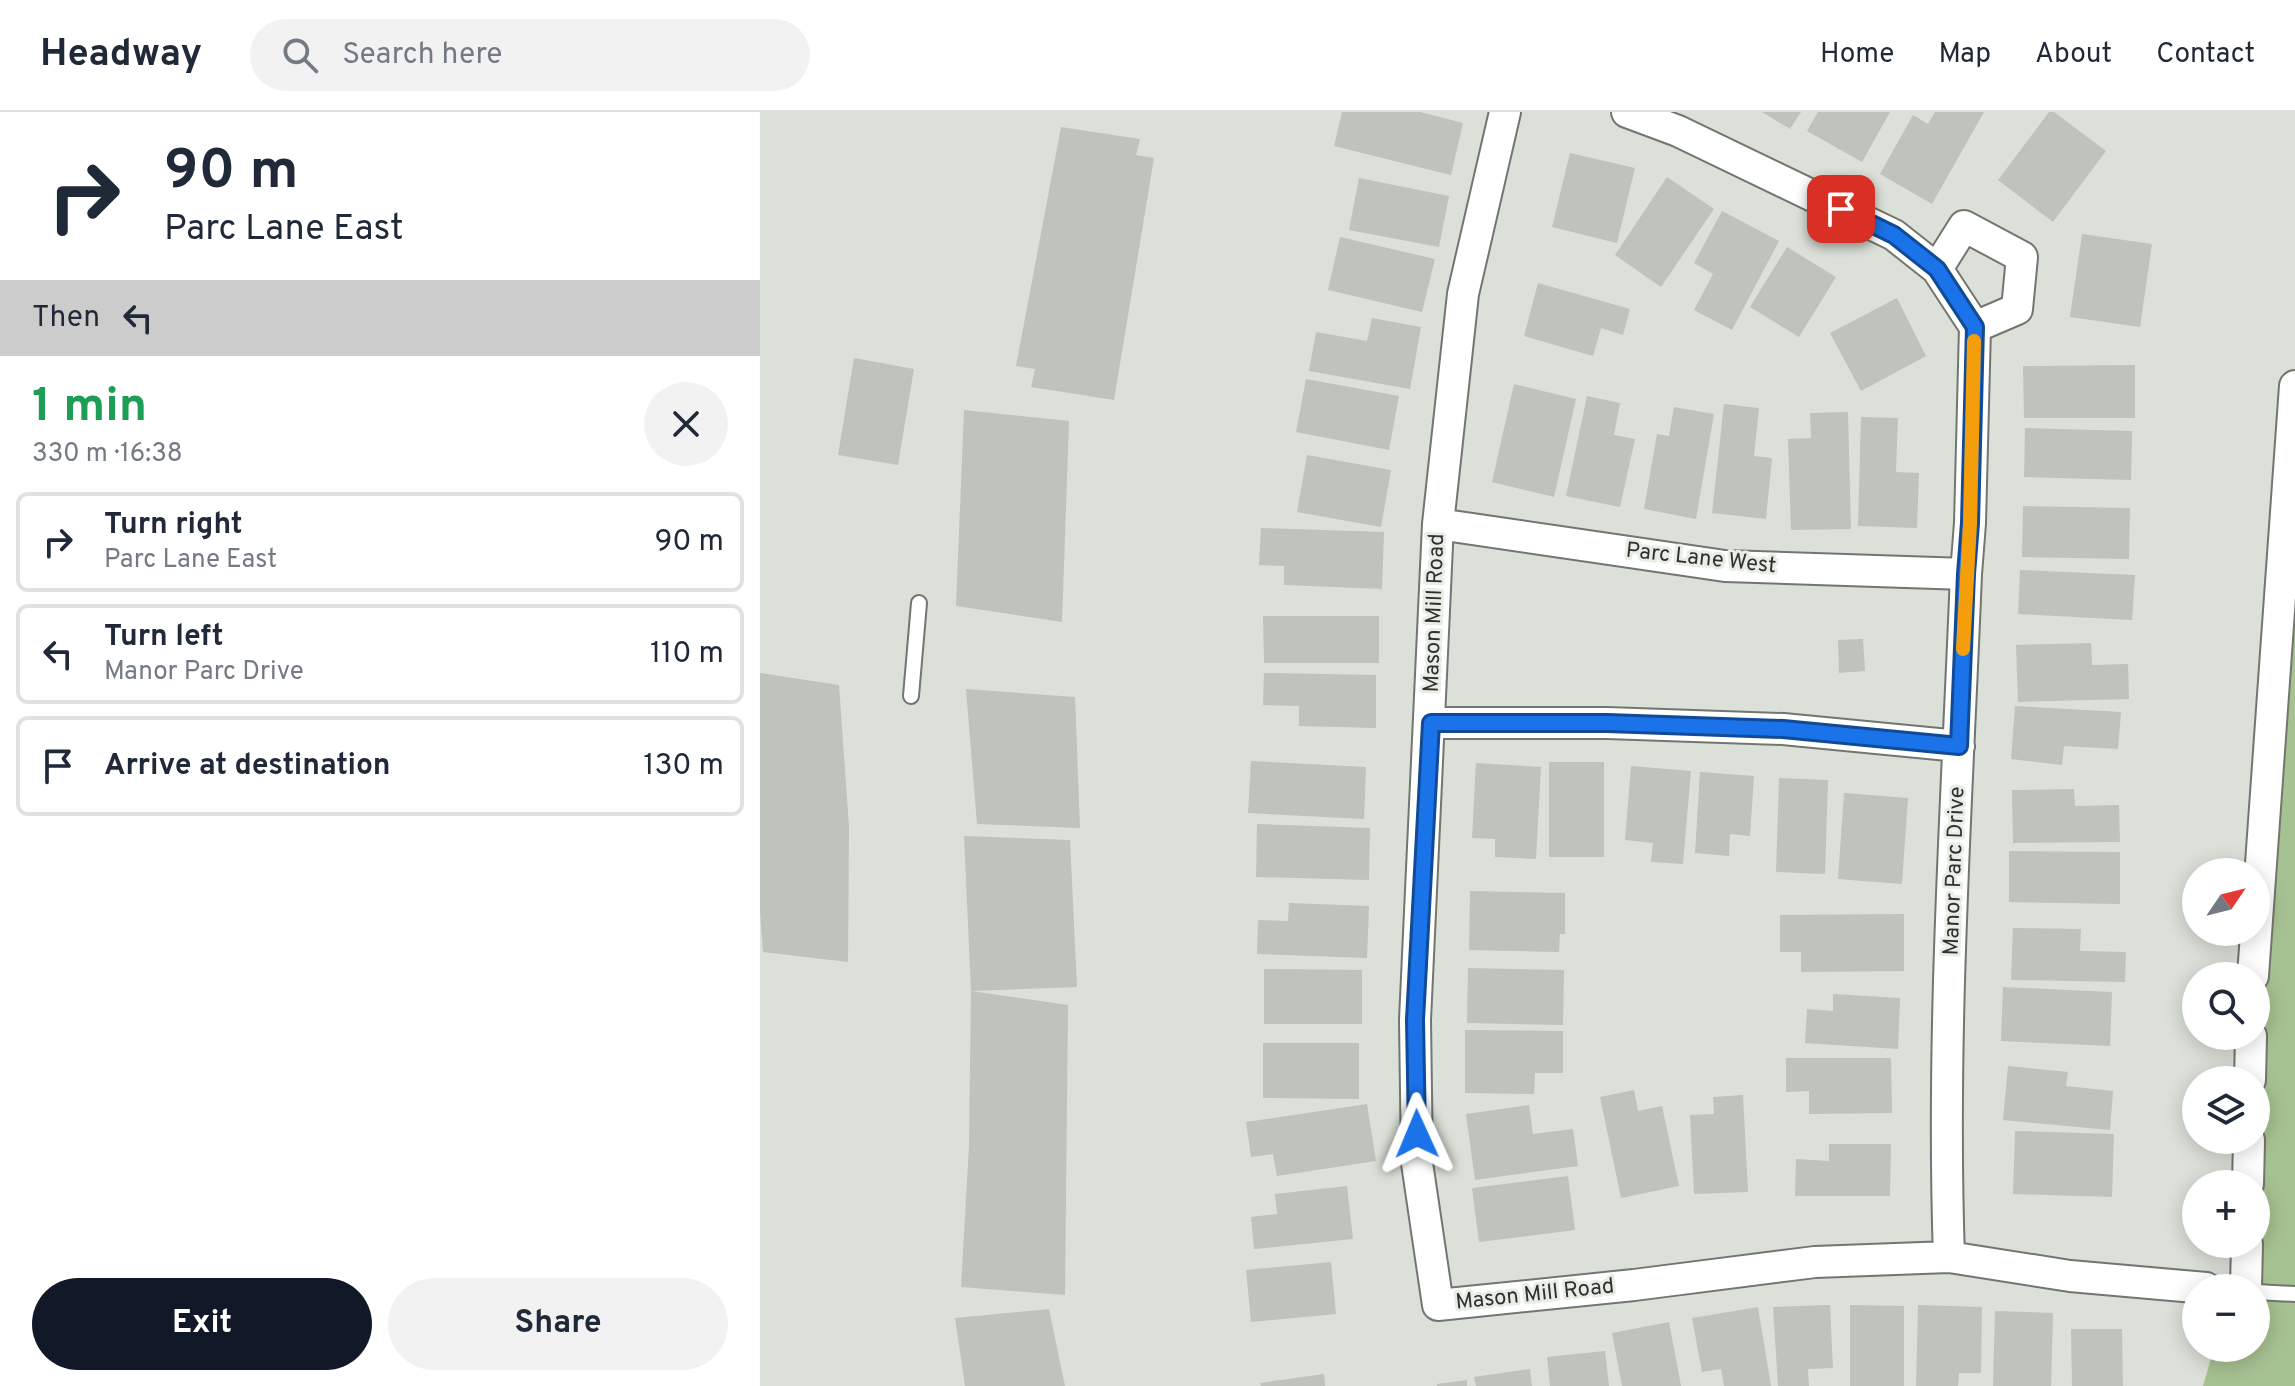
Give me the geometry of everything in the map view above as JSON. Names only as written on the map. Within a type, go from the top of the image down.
[{"type":"street","name":"Mason Mill Road","points":[[1505,112],[1463,294],[1438,524],[1415,1020],[1417,1147],[1438,1305],[1815,1262],[1949,1257],[2070,1276],[2182,1286]]},
{"type":"street","points":[[1627,112],[1678,131],[1894,235],[1937,269],[1975,327],[2017,309],[2022,257],[1964,226],[1937,269]]},
{"type":"street","name":"Manor Parc Drive","points":[[1949,1257],[1947,1158],[1975,327]]},
{"type":"street","points":[[2254,962],[2295,386]]},
{"type":"street","name":"Parc Lane West","points":[[1438,524],[1725,566],[1966,574]]},
{"type":"street","points":[[1431,723],[1607,723],[1783,729],[1959,746]]},
{"type":"lane","points":[[911,696],[919,603]]},
{"type":"lane","points":[[2270,1293],[2295,1294]]},
{"type":"green space","points":[[2295,602],[2295,1386],[2203,1386],[2210,1362],[2270,1362],[2270,1274],[2256,1274],[2256,1258],[2270,1258],[2270,1170],[2256,1170],[2256,1154],[2270,1154],[2270,1066],[2254,1066],[2256,1050],[2270,1050],[2270,962],[2263,962],[2265,946],[2270,946],[2270,887]]},
{"type":"building","points":[[1342,112],[1420,112],[1463,123],[1451,175],[1334,146]]},
{"type":"building","points":[[1762,112],[1801,112],[1790,129]]},
{"type":"building","points":[[1818,112],[1890,112],[1862,162],[1807,131]]},
{"type":"building","points":[[1935,112],[1984,112],[1932,204],[1880,174],[1913,115],[1928,124]]},
{"type":"building","points":[[2049,112],[2054,112],[2106,151],[2053,222],[1998,180]]},
{"type":"building","points":[[1061,127],[1140,139],[1136,155],[1154,158],[1114,400],[1031,387],[1035,369],[1016,366]]},
{"type":"building","points":[[1570,153],[1635,168],[1617,243],[1552,227]]},
{"type":"building","points":[[1667,177],[1714,209],[1661,287],[1615,255]]},
{"type":"building","points":[[1359,178],[1449,196],[1439,247],[1349,230]]},
{"type":"building","points":[[1722,211],[1779,241],[1732,330],[1694,310],[1713,274],[1694,263]]},
{"type":"building","points":[[2082,234],[2152,244],[2140,327],[2070,317]]},
{"type":"building","points":[[1340,237],[1435,259],[1422,312],[1328,290]]},
{"type":"building","points":[[1787,247],[1836,277],[1799,337],[1750,307]]},
{"type":"building","points":[[1538,283],[1630,309],[1623,335],[1601,328],[1593,356],[1524,336]]},
{"type":"building","points":[[1897,298],[1926,356],[1861,391],[1830,333]]},
{"type":"building","points":[[1372,318],[1421,327],[1410,389],[1309,371],[1316,332],[1367,341]]},
{"type":"building","points":[[854,358],[914,369],[898,465],[838,455]]},
{"type":"building","points":[[2135,365],[2135,418],[2024,418],[2023,366]]},
{"type":"building","points":[[1306,379],[1399,396],[1389,450],[1296,432]]},
{"type":"building","points":[[1514,384],[1576,399],[1554,497],[1492,482]]},
{"type":"building","points":[[1587,396],[1620,403],[1614,435],[1635,439],[1620,507],[1566,496]]},
{"type":"building","points":[[1724,404],[1759,408],[1754,456],[1772,458],[1766,519],[1712,513]]},
{"type":"building","points":[[1674,407],[1714,414],[1696,519],[1644,509],[1657,434],[1669,436]]},
{"type":"building","points":[[964,410],[1069,421],[1062,622],[956,606]]},
{"type":"building","points":[[1848,412],[1851,529],[1791,530],[1788,439],[1811,438],[1810,413]]},
{"type":"building","points":[[1861,417],[1898,418],[1896,472],[1919,473],[1917,528],[1858,526]]},
{"type":"building","points":[[2025,428],[2132,431],[2131,480],[2024,477]]},
{"type":"building","points":[[1307,455],[1391,470],[1381,527],[1297,512]]},
{"type":"building","points":[[2023,506],[2130,508],[2129,559],[2022,557]]},
{"type":"building","points":[[1261,528],[1384,532],[1382,589],[1284,585],[1284,566],[1259,565]]},
{"type":"building","points":[[2020,570],[2135,575],[2132,620],[2018,614]]},
{"type":"building","points":[[1263,616],[1379,616],[1379,663],[1264,663]]},
{"type":"building","points":[[1863,639],[1865,671],[1839,673],[1838,640]]},
{"type":"building","points":[[2091,643],[2092,665],[2128,664],[2129,699],[2018,702],[2016,645]]},
{"type":"building","points":[[760,673],[839,685],[849,827],[848,962],[763,952],[760,912]]},
{"type":"building","points":[[1264,673],[1376,675],[1376,728],[1299,726],[1299,706],[1263,705]]},
{"type":"building","points":[[966,689],[1075,697],[1080,828],[977,824]]},
{"type":"building","points":[[2015,706],[2121,712],[2118,749],[2064,746],[2062,765],[2011,759]]},
{"type":"building","points":[[1251,761],[1366,767],[1364,819],[1248,813]]},
{"type":"building","points":[[1549,762],[1604,762],[1604,857],[1549,857]]},
{"type":"building","points":[[1476,763],[1541,767],[1536,859],[1495,857],[1495,839],[1472,838]]},
{"type":"building","points":[[1631,766],[1691,771],[1683,864],[1651,862],[1653,843],[1625,840]]},
{"type":"building","points":[[1700,772],[1754,776],[1750,836],[1730,834],[1729,856],[1695,853]]},
{"type":"building","points":[[1779,778],[1828,780],[1825,874],[1776,872]]},
{"type":"building","points":[[2074,789],[2075,806],[2119,805],[2120,842],[2013,843],[2012,790]]},
{"type":"building","points":[[1844,793],[1908,798],[1902,884],[1838,879]]},
{"type":"building","points":[[1257,824],[1370,828],[1369,880],[1256,877]]},
{"type":"building","points":[[964,836],[1070,840],[1077,987],[971,991]]},
{"type":"building","points":[[2009,851],[2120,852],[2120,904],[2009,902]]},
{"type":"building","points":[[1470,891],[1565,893],[1565,934],[1560,934],[1559,952],[1469,950]]},
{"type":"building","points":[[1289,903],[1369,906],[1367,958],[1257,954],[1258,920],[1288,921]]},
{"type":"building","points":[[1904,914],[1904,971],[1801,972],[1801,952],[1780,952],[1780,915]]},
{"type":"building","points":[[2013,928],[2081,929],[2080,951],[2126,952],[2125,982],[2011,980]]},
{"type":"building","points":[[1468,968],[1564,970],[1563,1025],[1467,1023]]},
{"type":"building","points":[[1264,969],[1362,970],[1362,1024],[1264,1024]]},
{"type":"building","points":[[2003,987],[2112,992],[2110,1046],[2001,1041]]},
{"type":"building","points":[[971,991],[1068,1005],[1065,1295],[961,1287],[969,1146]]},
{"type":"building","points":[[1833,994],[1900,998],[1898,1049],[1805,1043],[1807,1009],[1833,1011]]},
{"type":"building","points":[[1465,1030],[1563,1031],[1563,1073],[1535,1073],[1534,1094],[1465,1093]]},
{"type":"building","points":[[1263,1043],[1359,1043],[1359,1099],[1263,1098]]},
{"type":"building","points":[[1786,1058],[1891,1058],[1892,1113],[1809,1114],[1809,1091],[1786,1092]]},
{"type":"building","points":[[2008,1066],[2068,1072],[2066,1086],[2113,1091],[2110,1130],[2003,1120]]},
{"type":"building","points":[[1634,1090],[1638,1111],[1662,1106],[1679,1186],[1621,1198],[1600,1097]]},
{"type":"building","points":[[1743,1095],[1748,1192],[1694,1194],[1690,1115],[1714,1114],[1713,1097]]},
{"type":"building","points":[[1367,1104],[1376,1161],[1277,1176],[1273,1154],[1251,1157],[1246,1122]]},
{"type":"building","points":[[1529,1105],[1533,1134],[1573,1129],[1578,1166],[1475,1180],[1466,1114]]},
{"type":"building","points":[[2015,1131],[2114,1134],[2112,1197],[2013,1194]]},
{"type":"building","points":[[1829,1144],[1891,1144],[1890,1196],[1795,1196],[1796,1159],[1829,1161]]},
{"type":"building","points":[[1568,1176],[1575,1230],[1479,1242],[1472,1188]]},
{"type":"building","points":[[1347,1186],[1353,1239],[1254,1249],[1251,1217],[1277,1214],[1275,1194]]},
{"type":"building","points":[[1331,1262],[1336,1314],[1251,1322],[1246,1270]]},
{"type":"building","points":[[1830,1305],[1833,1368],[1808,1369],[1809,1386],[1778,1386],[1773,1307]]},
{"type":"building","points":[[1850,1305],[1904,1306],[1904,1386],[1850,1386]]},
{"type":"building","points":[[1918,1305],[1982,1307],[1981,1373],[1959,1373],[1958,1386],[1916,1386]]},
{"type":"building","points":[[1758,1307],[1771,1386],[1724,1386],[1721,1369],[1702,1372],[1692,1318]]},
{"type":"building","points":[[1049,1309],[1065,1386],[965,1386],[955,1318]]},
{"type":"building","points":[[1995,1311],[2053,1313],[2051,1386],[1993,1386]]},
{"type":"building","points":[[1669,1322],[1681,1386],[1622,1386],[1612,1333]]},
{"type":"building","points":[[2071,1329],[2122,1329],[2123,1386],[2072,1386]]},
{"type":"building","points":[[1605,1351],[1609,1386],[1550,1386],[1547,1357]]},
{"type":"building","points":[[1530,1369],[1532,1386],[1476,1386],[1474,1377]]},
{"type":"building","points":[[1324,1374],[1325,1386],[1261,1386],[1260,1383]]},
{"type":"building","points":[[1467,1380],[1467,1386],[1437,1386],[1437,1384]]},
{"type":"slow traffic","points":[[1963,649],[1970,523],[1974,341]]},
{"type":"route","points":[[1417,1134],[1415,1020],[1431,723],[1607,723],[1783,729],[1959,746],[1970,523],[1975,327],[1937,269],[1894,235],[1841,209]]}]
